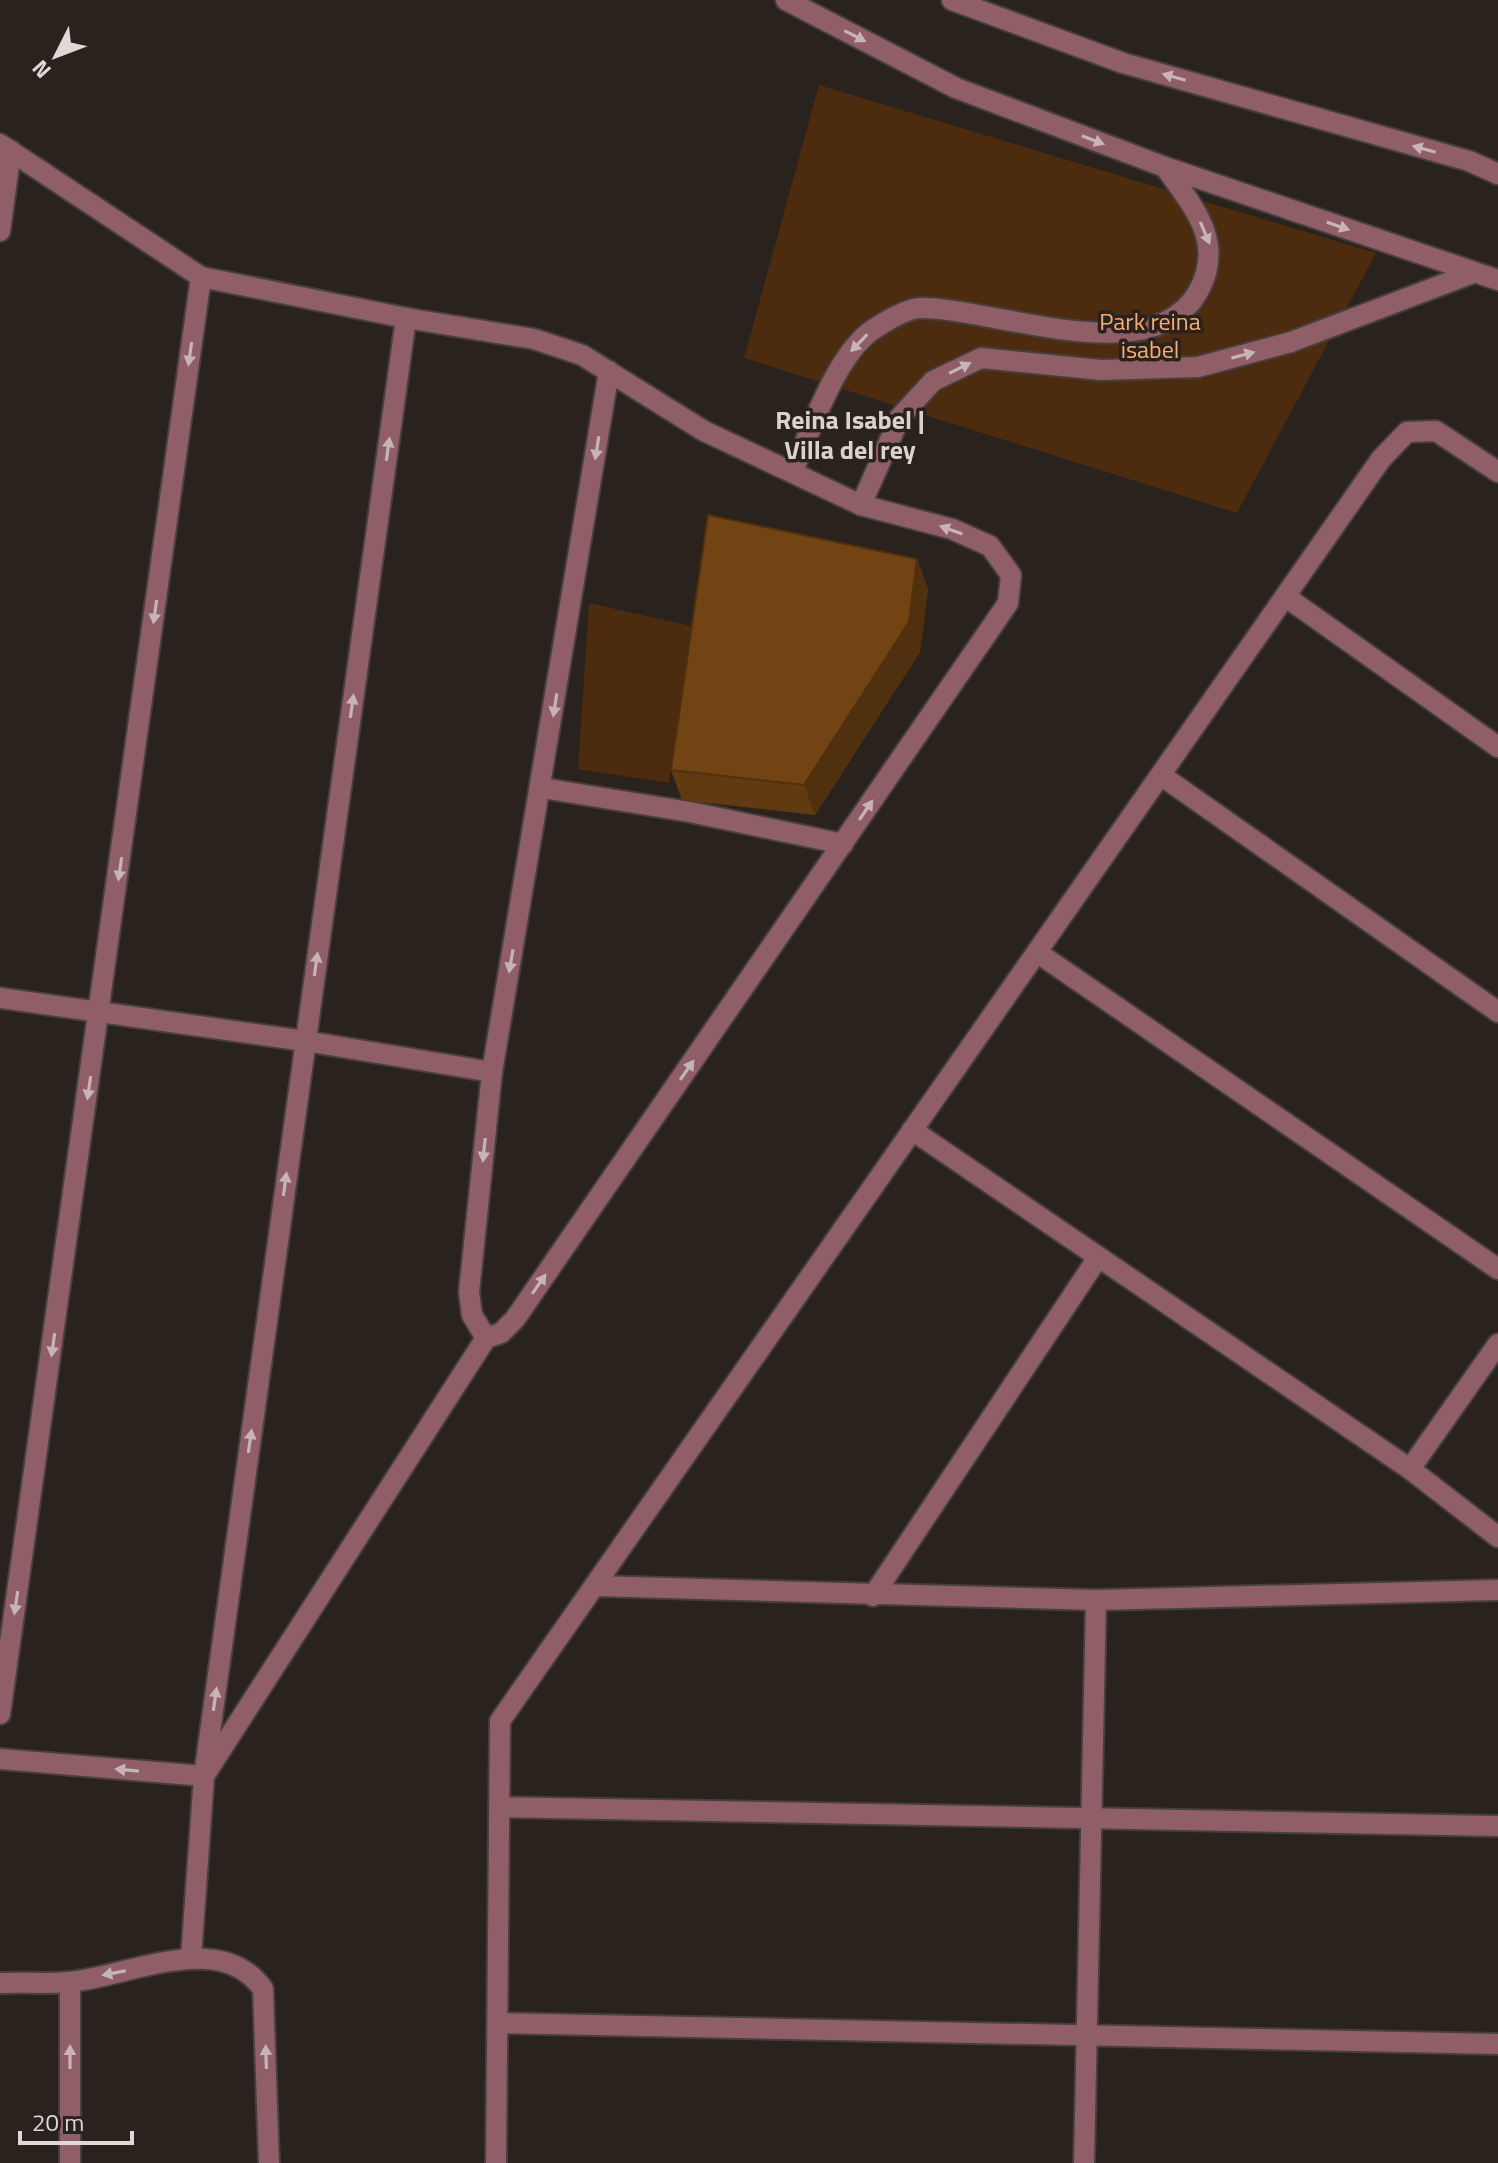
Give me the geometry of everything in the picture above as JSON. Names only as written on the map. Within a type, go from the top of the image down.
[{"type":"street","points":[[786,0],[956,88],[1165,167],[1498,280]]},
{"type":"street","points":[[952,0],[1123,63],[1469,161],[1498,174]]},
{"type":"street","points":[[0,231],[5,147]]},
{"type":"street","points":[[5,147],[201,277],[406,318],[534,339],[582,355],[704,431],[861,505],[952,529],[990,546],[1011,575],[1012,589],[1008,603],[515,1319],[501,1333],[486,1338],[204,1776]]},
{"type":"street","points":[[792,472],[851,351],[875,327],[919,308],[1119,334],[1162,324],[1190,306],[1207,275],[1210,245],[1193,207],[1165,167]]},
{"type":"street","points":[[861,505],[900,417],[933,381],[981,358],[1101,370],[1198,367],[1291,342],[1473,273]]},
{"type":"street","points":[[0,1714],[201,277]]},
{"type":"street","points":[[191,1958],[204,1776],[406,318]]},
{"type":"street","points":[[486,1338],[472,1315],[469,1292],[492,1072],[542,788],[609,371]]},
{"type":"street","points":[[496,2163],[500,1721],[1381,459],[1407,432],[1436,431],[1498,472]]},
{"type":"street","points":[[1286,597],[1498,747]]},
{"type":"street","points":[[1162,776],[1498,1012]]},
{"type":"street","points":[[542,788],[690,812],[843,844]]},
{"type":"street","points":[[1038,953],[1498,1269]]},
{"type":"street","points":[[0,998],[305,1041],[492,1072]]},
{"type":"street","points":[[912,1130],[1097,1259],[1410,1469],[1498,1537]]},
{"type":"street","points":[[873,1596],[1097,1259]]},
{"type":"street","points":[[1410,1469],[1498,1344]]},
{"type":"street","points":[[595,1586],[1096,1600],[1498,1590]]},
{"type":"street","points":[[1084,2163],[1096,1600]]},
{"type":"street","points":[[0,1759],[204,1776]]},
{"type":"street","points":[[499,1807],[1092,1821],[1498,1826]]},
{"type":"street","points":[[0,1983],[70,1982],[191,1958],[240,1966],[263,1989],[269,2163]]},
{"type":"street","points":[[70,1982],[70,2163]]},
{"type":"street","points":[[499,2023],[1498,2044]]},
{"type":"green space","name":"Park reina isabel","points":[[819,85],[1376,253],[1237,513],[744,358]]},
{"type":"green space","points":[[589,603],[691,626],[669,783],[578,769]]},
{"type":"building","points":[[708,515],[917,559],[909,622],[804,785],[671,770]]},
{"type":"district","name":"Reina Isabel | Villa del rey","points":[[850,434]]}]
